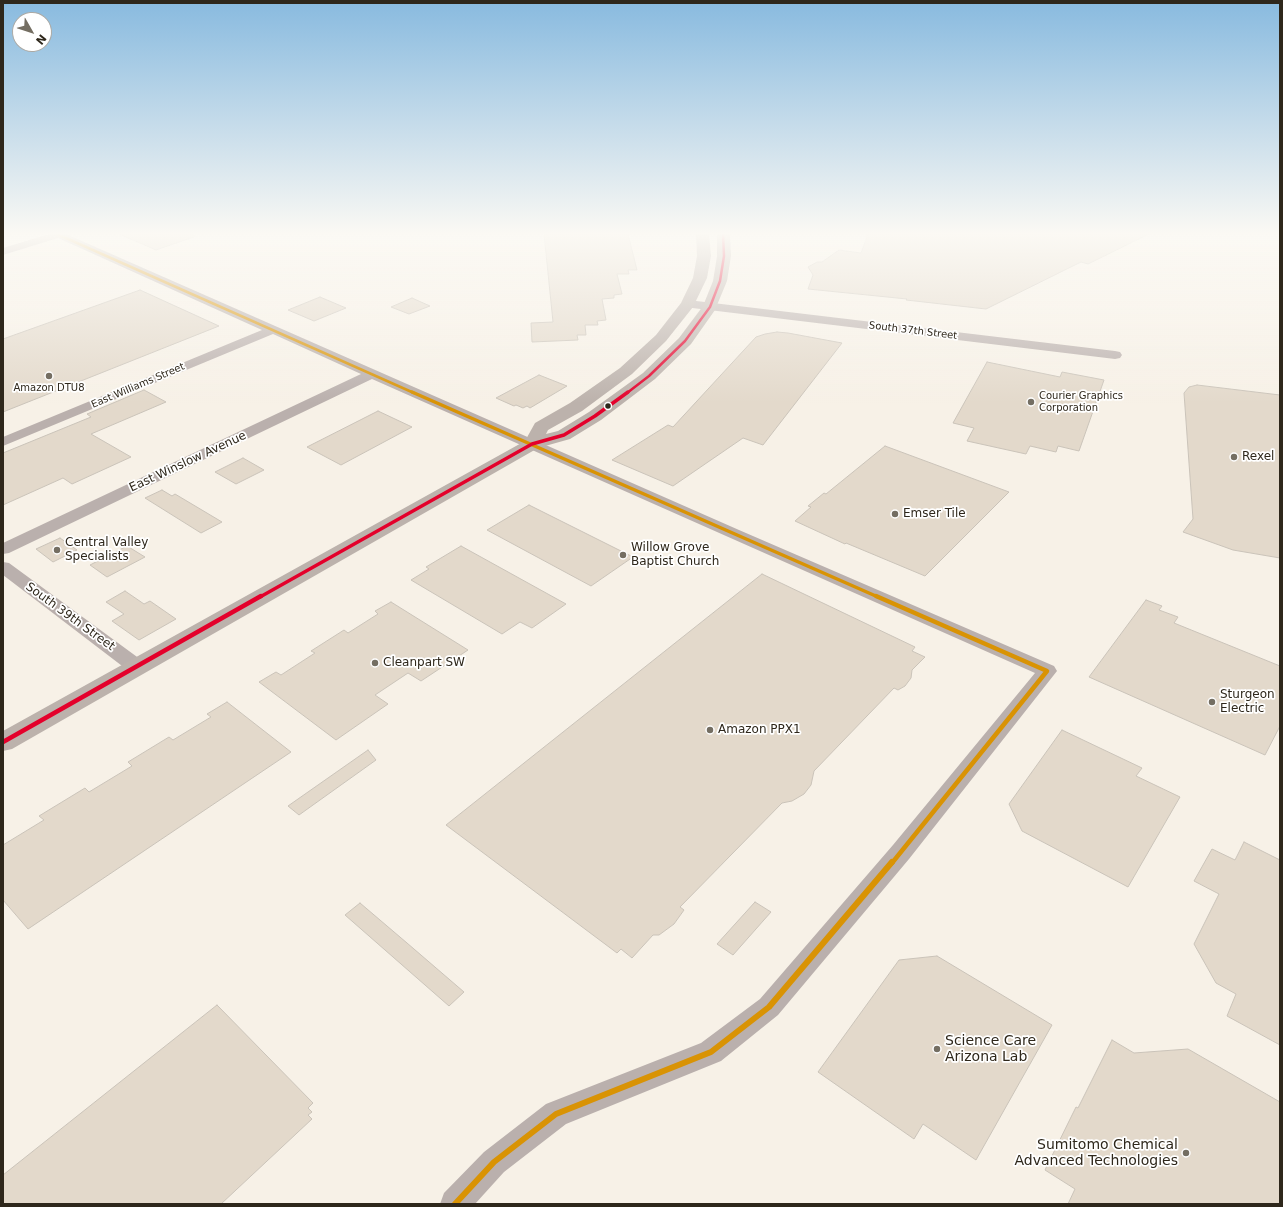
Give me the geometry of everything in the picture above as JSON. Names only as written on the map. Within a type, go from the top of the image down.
[{"type":"main road","points":[[532,444],[541,428],[576,407],[626,371],[661,338],[688,304],[694,290]]},
{"type":"main road","points":[[3,742],[532,444],[564,435],[595,416],[649,376],[685,341],[710,307],[716,290]]},
{"type":"street","points":[[184,290],[726,531],[1047,670],[901,852],[769,1007],[711,1052],[556,1114],[494,1162],[455,1204]]},
{"type":"street","name":"South 37th Street","points":[[688,304],[1115,355]]},
{"type":"street","name":"East Williams Street","points":[[3,442],[272,330]]},
{"type":"street","name":"East Winslow Avenue","points":[[3,549],[372,373]]},
{"type":"street","name":"South 39th Street","points":[[3,567],[137,667]]},
{"type":"building","name":"Amazon DTU8","points":[[139,290],[219,326],[3,412],[3,339]]},
{"type":"building","points":[[550,290],[621,290],[622,294],[614,295],[614,298],[602,299],[606,320],[597,321],[598,325],[585,325],[586,335],[577,335],[578,340],[532,342],[531,323],[553,322]]},
{"type":"building","points":[[821,290],[1024,290],[986,309],[906,300],[907,299]]},
{"type":"building","points":[[320,297],[346,308],[314,321],[288,310]]},
{"type":"building","points":[[412,298],[430,306],[409,314],[391,307]]},
{"type":"building","points":[[777,332],[842,343],[763,445],[743,438],[673,486],[612,460],[668,425],[673,427],[756,337]]},
{"type":"building","name":"Courier Graphics Corporation","points":[[987,362],[1060,377],[1062,372],[1104,380],[1079,451],[1058,446],[1056,452],[1030,446],[1026,454],[967,441],[974,428],[953,423]]},
{"type":"building","points":[[539,375],[567,386],[530,408],[527,406],[523,408],[516,405],[514,406],[496,398]]},
{"type":"building","name":"Rexel","points":[[1197,385],[1280,395],[1280,558],[1233,550],[1183,532],[1193,519],[1184,393],[1189,387]]},
{"type":"building","points":[[144,390],[166,402],[91,434],[131,457],[72,484],[63,478],[3,505],[3,453],[91,417],[87,414]]},
{"type":"building","points":[[378,411],[412,427],[341,465],[307,447]]},
{"type":"building","name":"Emser Tile","points":[[885,446],[1009,492],[925,576],[846,543],[845,544],[795,521],[811,507],[808,506],[824,493],[826,494]]},
{"type":"building","points":[[243,458],[264,470],[236,484],[215,472]]},
{"type":"building","points":[[162,490],[172,496],[175,494],[222,522],[201,533],[145,498]]},
{"type":"building","points":[[529,505],[633,557],[591,586],[487,530]]},
{"type":"building","name":"Central Valley Specialists","points":[[60,538],[77,550],[53,562],[36,549]]},
{"type":"building","points":[[127,546],[145,557],[107,577],[90,565]]},
{"type":"building","points":[[461,546],[566,604],[532,628],[520,622],[502,634],[411,580],[429,569],[426,567]]},
{"type":"building","name":"Amazon PPX1","points":[[762,574],[915,647],[912,651],[925,657],[912,670],[911,678],[905,686],[898,690],[894,688],[814,771],[811,785],[804,794],[792,801],[782,803],[680,907],[684,910],[674,924],[659,935],[653,935],[632,958],[621,949],[617,953],[446,825]]},
{"type":"building","points":[[125,591],[144,604],[150,601],[176,619],[139,640],[112,621],[124,614],[106,602]]},
{"type":"building","name":"Sturgeon Electric","points":[[1146,600],[1162,606],[1159,610],[1178,617],[1174,623],[1280,666],[1280,726],[1265,755],[1089,677]]},
{"type":"building","name":"Cleanpart SW","points":[[391,602],[468,650],[421,681],[408,673],[375,695],[388,704],[336,740],[259,682],[276,672],[281,675],[315,653],[311,651],[344,630],[348,633],[378,614],[375,611]]},
{"type":"building","points":[[227,702],[291,752],[28,929],[3,900],[3,845],[44,820],[39,816],[85,788],[89,792],[132,766],[128,762],[169,737],[173,740],[211,717],[207,714]]},
{"type":"building","points":[[1062,730],[1142,768],[1136,776],[1180,797],[1128,887],[1022,831],[1009,804]]},
{"type":"building","points":[[368,750],[376,760],[299,815],[288,806]]},
{"type":"building","points":[[1244,842],[1280,860],[1280,1045],[1227,1016],[1236,994],[1216,983],[1194,944],[1219,894],[1194,881],[1212,849],[1235,860]]},
{"type":"building","points":[[755,902],[771,912],[733,955],[717,944]]},
{"type":"building","points":[[360,903],[464,992],[449,1006],[345,915]]},
{"type":"building","name":"Science Care Arizona Lab","points":[[937,956],[1052,1025],[976,1160],[923,1124],[914,1139],[818,1072],[899,960]]},
{"type":"building","points":[[217,1005],[313,1103],[308,1108],[312,1112],[308,1115],[312,1119],[221,1204],[3,1204],[3,1175]]},
{"type":"building","name":"Sumitomo Chemical Advanced Technologies","points":[[1112,1040],[1134,1053],[1188,1049],[1280,1102],[1280,1204],[1068,1204],[1075,1189],[1045,1170],[1076,1107],[1078,1108]]},
{"type":"transit line","points":[[184,290],[733,534],[1047,671],[901,852],[769,1007],[711,1052],[556,1114],[494,1162],[455,1204]]},
{"type":"transit line","points":[[3,742],[532,444],[564,435],[595,416],[649,376],[685,341],[710,307],[716,290]]},
{"type":"place","name":"Amazon DTU8","points":[[49,376]]},
{"type":"place","name":"Courier Graphics Corporation","points":[[1031,402]]},
{"type":"place","name":"Rexel","points":[[1234,457]]},
{"type":"place","name":"Emser Tile","points":[[895,514]]},
{"type":"place","name":"Central Valley Specialists","points":[[57,550]]},
{"type":"place","name":"Willow Grove Baptist Church","points":[[623,555]]},
{"type":"place","name":"Cleanpart SW","points":[[375,663]]},
{"type":"place","name":"Sturgeon Electric","points":[[1212,702]]},
{"type":"place","name":"Amazon PPX1","points":[[710,730]]},
{"type":"place","name":"Science Care Arizona Lab","points":[[937,1049]]},
{"type":"place","name":"Sumitomo Chemical Advanced Technologies","points":[[1186,1153]]}]
